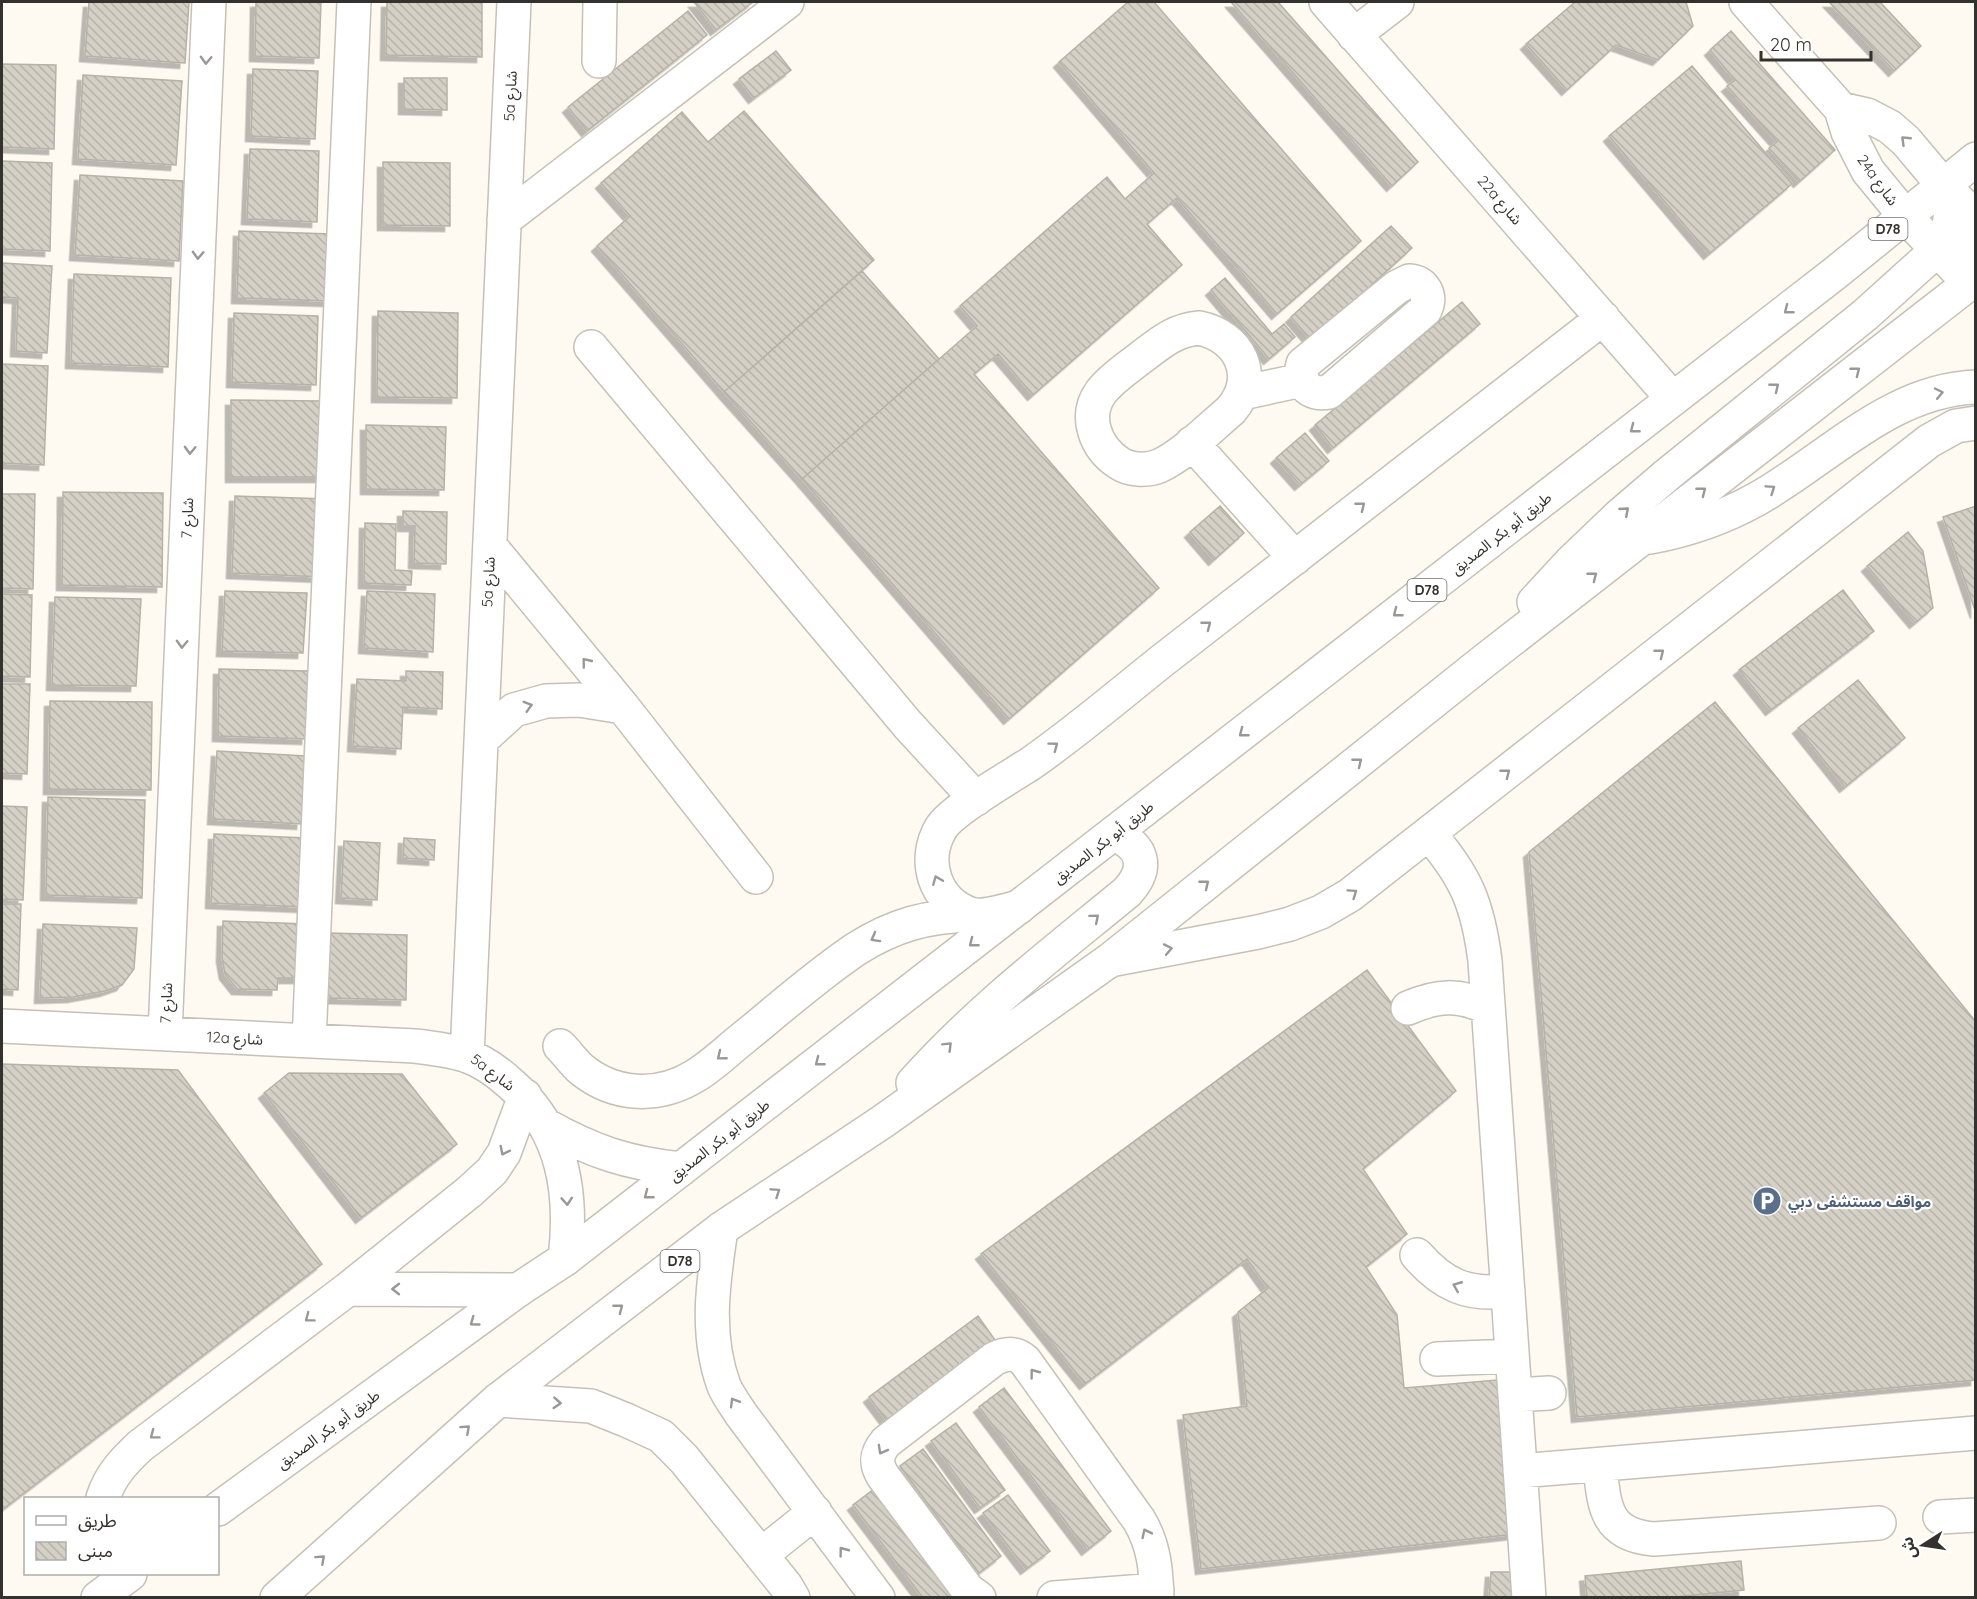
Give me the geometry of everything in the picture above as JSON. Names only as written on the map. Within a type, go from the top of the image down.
[{"type":"main road","name":"شارع 7","points":[[165,1034],[209,2]]},
{"type":"main road","points":[[309,1041],[354,2]]},
{"type":"main road","name":"5a شارع","points":[[514,2],[467,1056],[498,1073],[525,1096],[545,1125],[559,1157],[567,1191],[569,1225],[565,1259]]},
{"type":"main road","points":[[599,61],[600,2]]},
{"type":"main road","points":[[504,220],[787,2]]},
{"type":"main road","name":"22a شارع","points":[[1326,2],[1673,399]]},
{"type":"main road","points":[[1354,35],[1397,2]]},
{"type":"main road","name":"24a شارع","points":[[1746,2],[1841,109],[1848,132],[1868,171],[1905,216],[1973,284]]},
{"type":"main road","points":[[1841,109],[1867,115],[1890,127],[1906,141],[1942,185],[1976,218]]},
{"type":"main road","name":"طريق أبو بكر الصديق","points":[[219,1508],[518,1290],[565,1259],[1834,274],[1976,159]]},
{"type":"main road","points":[[1484,661],[1533,602],[1618,516],[1865,315],[1937,250],[1946,238],[1950,225],[1949,196],[1942,185]]},
{"type":"main road","points":[[1973,284],[1964,271],[1963,258],[1966,245],[1976,230]]},
{"type":"main road","name":"D78","points":[[277,1598],[498,1400],[721,1229],[882,1122],[1110,960],[1639,539],[1973,284]]},
{"type":"main road","points":[[972,915],[948,901],[933,879],[931,852],[942,827],[976,799],[1031,763],[1088,720],[1603,318]]},
{"type":"main road","points":[[1199,328],[1214,331],[1227,339],[1237,350],[1244,370],[1242,393],[1231,410],[1192,442],[1157,468],[1140,470],[1124,466],[1109,457],[1098,444],[1093,427],[1094,410],[1099,394],[1111,381],[1170,335],[1184,329],[1199,328]]},
{"type":"main road","points":[[591,347],[908,725],[976,799]]},
{"type":"main road","points":[[1242,393],[1302,380]]},
{"type":"main road","points":[[1639,539],[1680,531],[1720,517],[1758,498],[1888,413],[1925,396],[1964,387],[1976,387]]},
{"type":"main road","points":[[1110,960],[1290,924],[1321,912],[1350,895],[1929,441],[1956,426],[1976,423]]},
{"type":"main road","points":[[1192,442],[1294,558]]},
{"type":"main road","points":[[490,546],[623,707],[756,877]]},
{"type":"main road","points":[[481,740],[514,710],[546,701],[579,700],[623,707]]},
{"type":"main road","points":[[882,1122],[907,1090],[963,1030],[1127,892],[1137,881],[1141,867],[1137,851],[1128,840],[1114,834]]},
{"type":"main road","points":[[1429,834],[1452,861],[1470,892],[1481,925],[1529,1598]]},
{"type":"main road","points":[[560,1046],[581,1069],[607,1086],[638,1093],[669,1089],[696,1076],[825,972],[864,944],[912,921],[942,916],[999,913],[1019,907]]},
{"type":"main road","points":[[1408,1008],[1439,997],[1457,997],[1488,1008]]},
{"type":"main road","name":"12a شارع","points":[[2,1026],[415,1046],[467,1056]]},
{"type":"main road","points":[[103,1497],[108,1484],[121,1463],[140,1446],[348,1289],[492,1171],[504,1153],[525,1096]]},
{"type":"main road","name":"5a شارع","points":[[545,1125],[577,1143],[610,1156],[645,1165],[681,1169]]},
{"type":"main road","points":[[721,1229],[711,1319],[715,1353],[724,1387],[741,1414],[878,1598]]},
{"type":"main road","points":[[1417,1255],[1428,1269],[1457,1287],[1474,1292],[1508,1291]]},
{"type":"main road","points":[[348,1289],[518,1290]]},
{"type":"main road","points":[[979,1598],[968,1590],[883,1476],[877,1467],[877,1457],[886,1442],[985,1366],[1002,1355],[1012,1354],[1025,1361],[1139,1520],[1153,1551],[1157,1594],[1054,1598]]},
{"type":"main road","points":[[1437,1359],[1512,1356]]},
{"type":"main road","points":[[1515,1395],[1550,1393]]},
{"type":"main road","points":[[498,1400],[591,1406],[661,1436],[684,1458],[793,1598]]},
{"type":"main road","points":[[1520,1472],[1976,1433]]},
{"type":"main road","points":[[1600,1465],[1604,1501],[1610,1517],[1621,1531],[1637,1538],[1654,1539],[1879,1523]]},
{"type":"main road","points":[[761,1555],[815,1512]]},
{"type":"main road","points":[[1940,1517],[1976,1515]]},
{"type":"building","points":[[89,2],[189,2],[185,63],[85,56]]},
{"type":"building","points":[[256,2],[321,2],[319,58],[255,56]]},
{"type":"building","points":[[387,2],[482,2],[482,57],[386,55]]},
{"type":"building","points":[[694,2],[753,2],[716,30]]},
{"type":"building","points":[[1128,2],[1154,2],[1361,241],[1277,314],[1177,198],[1147,224],[1182,265],[1033,395],[998,354],[974,374],[1159,588],[1009,719],[802,479],[977,326],[960,306],[1107,177],[1125,199],[1154,173],[1059,62]]},
{"type":"building","points":[[1231,2],[1278,2],[1418,162],[1392,186]]},
{"type":"building","points":[[1575,2],[1686,2],[1693,26],[1658,60],[1616,45],[1567,90],[1526,44]]},
{"type":"building","points":[[1829,2],[1880,2],[1921,46],[1894,71]]},
{"type":"building","points":[[688,11],[707,35],[587,131],[568,107]]},
{"type":"building","points":[[1731,31],[1835,150],[1799,182],[1769,148],[1777,142],[1727,86],[1735,80],[1710,50]]},
{"type":"building","points":[[776,51],[791,70],[754,98],[739,79]]},
{"type":"building","points":[[2,64],[56,65],[54,149],[2,147]]},
{"type":"building","points":[[1692,66],[1792,184],[1709,254],[1609,136]]},
{"type":"building","points":[[253,69],[318,71],[315,139],[251,136]]},
{"type":"building","points":[[83,75],[182,81],[176,165],[78,159]]},
{"type":"building","points":[[404,78],[447,78],[447,110],[404,109]]},
{"type":"building","points":[[744,111],[874,260],[724,392],[597,246],[630,216],[601,183],[682,112],[708,142]]},
{"type":"building","points":[[250,149],[319,151],[317,222],[247,219]]},
{"type":"building","points":[[2,161],[52,163],[50,251],[2,249]]},
{"type":"building","points":[[383,162],[450,163],[450,226],[383,225]]},
{"type":"building","points":[[80,175],[183,181],[179,261],[75,255]]},
{"type":"building","points":[[1391,226],[1412,248],[1311,340],[1291,317]]},
{"type":"building","points":[[239,231],[332,234],[330,301],[237,298]]},
{"type":"building","points":[[2,263],[52,266],[47,353],[16,351],[18,298],[2,297]]},
{"type":"building","points":[[862,271],[939,359],[802,479],[724,392]]},
{"type":"building","points":[[74,274],[171,278],[168,367],[71,363]]},
{"type":"building","points":[[1225,278],[1272,334],[1284,324],[1295,337],[1269,359],[1211,290]]},
{"type":"building","points":[[1462,302],[1480,324],[1333,448],[1315,425]]},
{"type":"building","points":[[378,311],[458,313],[457,398],[377,397]]},
{"type":"building","points":[[234,313],[318,316],[316,385],[232,382]]},
{"type":"building","points":[[2,364],[48,366],[44,465],[2,463]]},
{"type":"building","points":[[231,400],[324,401],[323,477],[231,477]]},
{"type":"building","points":[[366,425],[446,427],[444,490],[366,489]]},
{"type":"building","points":[[1305,433],[1329,461],[1300,485],[1276,458]]},
{"type":"building","points":[[63,492],[163,493],[162,587],[62,585]]},
{"type":"building","points":[[2,494],[35,494],[33,589],[2,588]]},
{"type":"building","points":[[235,496],[327,499],[324,577],[232,573]]},
{"type":"building","points":[[1220,506],[1244,533],[1214,560],[1190,532]]},
{"type":"building","points":[[1976,506],[1976,613],[1943,517]]},
{"type":"building","points":[[403,511],[447,512],[446,564],[414,563],[415,526],[403,526]]},
{"type":"building","points":[[365,523],[396,524],[395,570],[412,571],[411,585],[364,583]]},
{"type":"building","points":[[1908,532],[1923,551],[1933,608],[1915,623],[1867,566]]},
{"type":"building","points":[[1843,590],[1874,631],[1771,710],[1739,670]]},
{"type":"building","points":[[225,591],[307,593],[303,653],[222,651]]},
{"type":"building","points":[[367,591],[435,594],[433,652],[364,648]]},
{"type":"building","points":[[2,594],[32,595],[30,677],[2,676]]},
{"type":"building","points":[[55,597],[141,599],[136,686],[52,685]]},
{"type":"building","points":[[219,669],[309,671],[307,739],[218,736]]},
{"type":"building","points":[[406,671],[443,672],[442,709],[403,707],[401,749],[353,746],[357,679],[406,681]]},
{"type":"building","points":[[1858,680],[1905,738],[1845,787],[1798,728]]},
{"type":"building","points":[[2,684],[30,684],[27,774],[2,773]]},
{"type":"building","points":[[50,701],[152,702],[151,790],[49,789]]},
{"type":"building","name":"مواقف مستشفى دبي","points":[[1715,702],[1976,1022],[1976,1380],[1577,1417],[1529,852]]},
{"type":"building","points":[[217,751],[305,756],[302,824],[213,819]]},
{"type":"building","points":[[48,797],[145,800],[142,898],[46,895]]},
{"type":"building","points":[[2,806],[27,807],[23,900],[2,899]]},
{"type":"building","points":[[214,834],[307,838],[304,907],[211,903]]},
{"type":"building","points":[[404,838],[435,840],[434,860],[403,858]]},
{"type":"building","points":[[344,841],[380,843],[377,900],[341,898]]},
{"type":"building","points":[[2,904],[21,904],[18,990],[2,989]]},
{"type":"building","points":[[223,921],[306,924],[305,978],[278,978],[277,990],[237,989],[225,974],[222,957]]},
{"type":"building","points":[[43,924],[137,928],[134,969],[122,985],[105,991],[73,997],[40,998]]},
{"type":"building","points":[[328,933],[407,935],[406,1000],[326,998]]},
{"type":"building","points":[[1367,970],[1456,1091],[1363,1169],[1407,1234],[1366,1267],[1397,1315],[1404,1388],[1497,1380],[1515,1534],[1201,1569],[1183,1415],[1247,1406],[1238,1312],[1268,1288],[1247,1259],[1085,1384],[981,1254]]},
{"type":"building","points":[[2,1064],[178,1070],[322,1264],[2,1510]]},
{"type":"building","points":[[289,1073],[402,1074],[457,1144],[361,1218],[264,1093]]},
{"type":"building","points":[[978,1316],[995,1340],[887,1421],[869,1397]]},
{"type":"building","points":[[1004,1388],[1111,1531],[1087,1550],[979,1407]]},
{"type":"building","points":[[956,1423],[1005,1490],[980,1508],[931,1441]]},
{"type":"building","points":[[923,1449],[1001,1556],[979,1573],[900,1466]]},
{"type":"building","points":[[878,1486],[963,1598],[923,1598],[853,1505]]},
{"type":"building","points":[[1008,1495],[1050,1551],[1026,1569],[983,1513]]},
{"type":"building","points":[[1741,1561],[1744,1590],[1665,1598],[1587,1598],[1585,1576]]},
{"type":"building","points":[[1491,1572],[1519,1572],[1516,1598],[1489,1598]]},
{"type":"place","name":"مواقف مستشفى دبي","points":[[1767,1201]]}]
